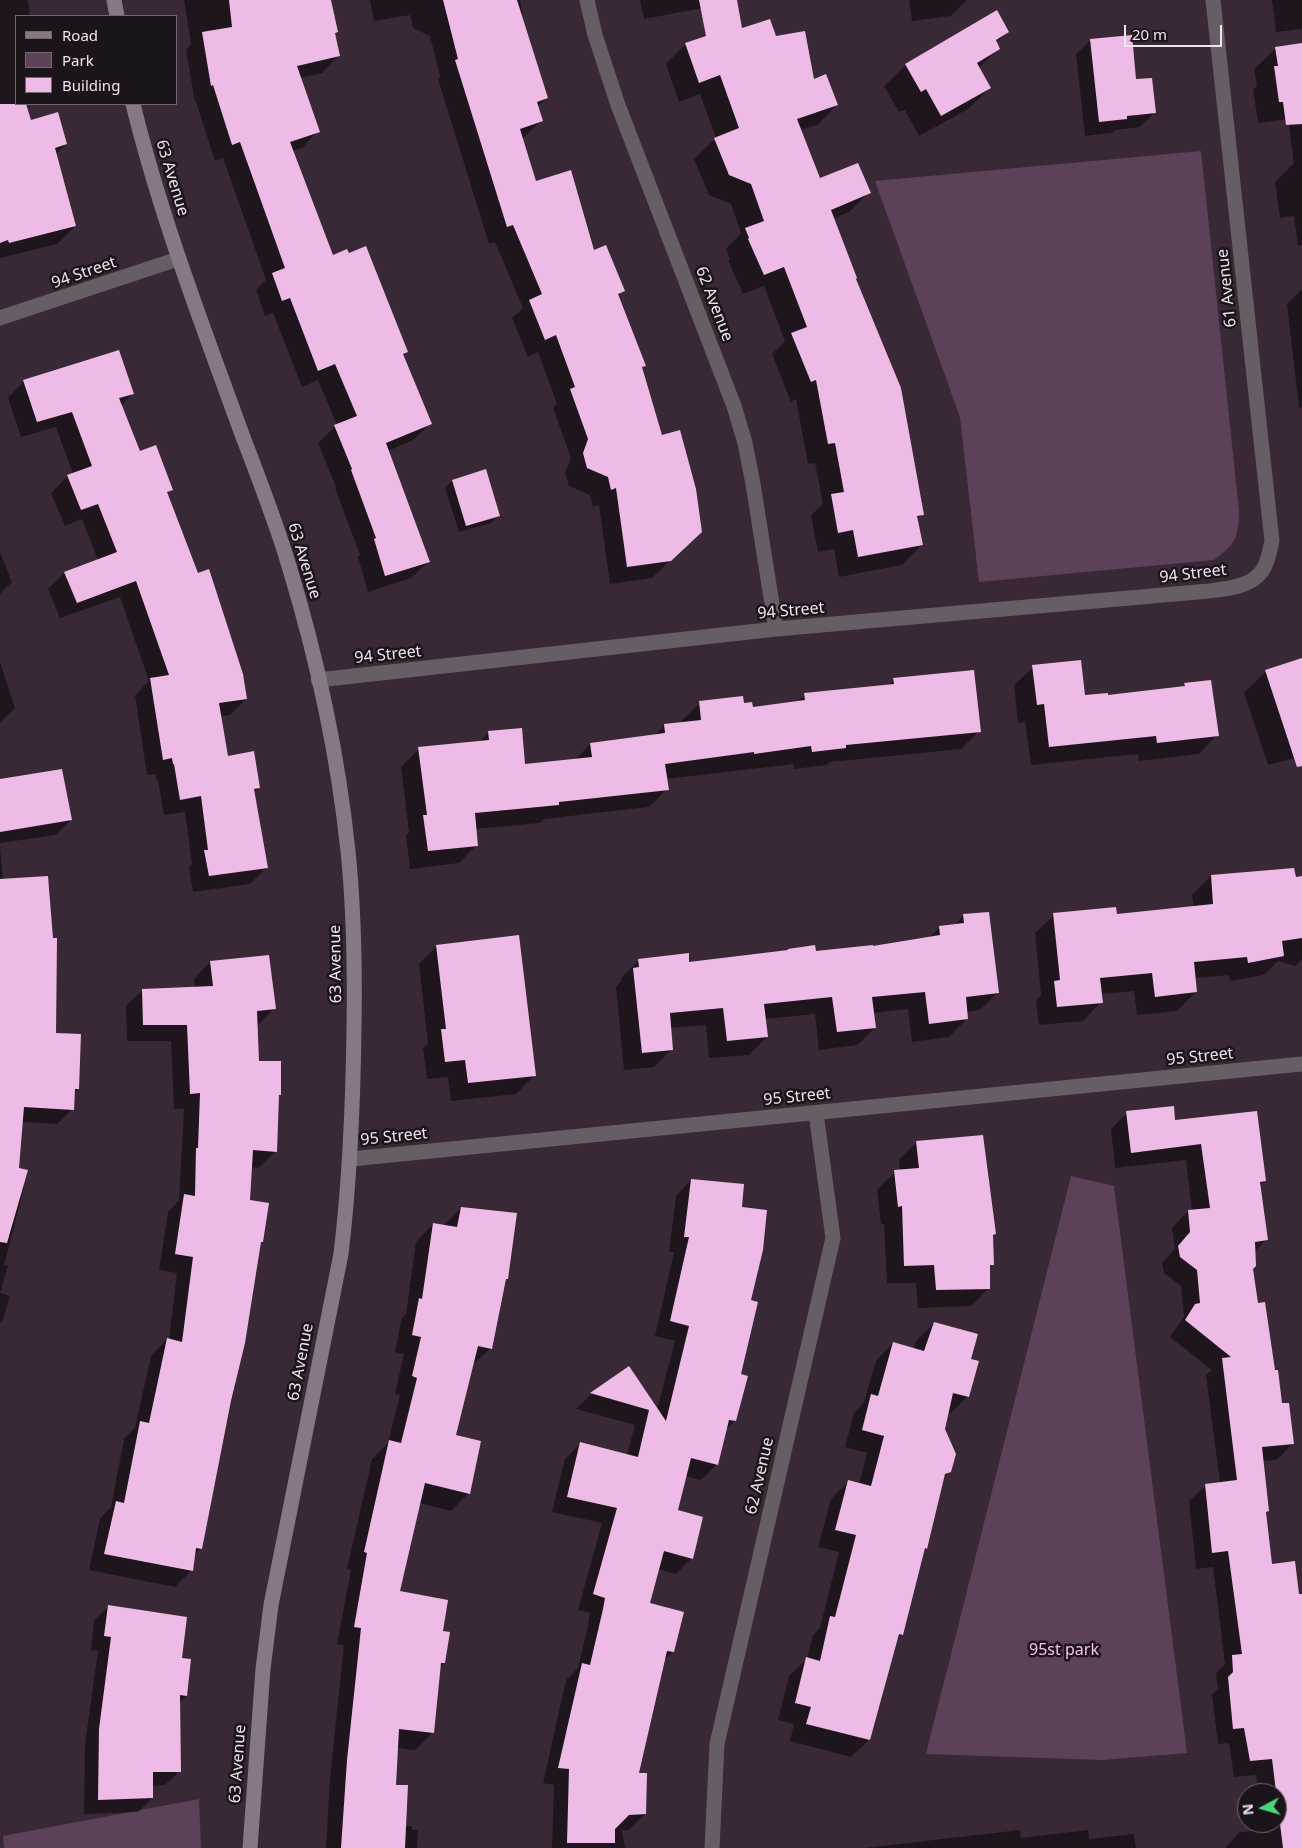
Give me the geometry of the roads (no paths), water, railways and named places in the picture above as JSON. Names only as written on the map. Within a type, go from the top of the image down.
[{"type":"street","points":[[114,0],[117,15]]},
{"type":"street","name":"62 Avenue","points":[[587,0],[595,36],[618,105],[734,406],[745,443],[755,494],[776,629]]},
{"type":"street","name":"61 Avenue","points":[[1212,0],[1272,541],[1269,556],[1262,571]]},
{"type":"street","name":"63 Avenue","points":[[132,105],[147,160],[178,259],[289,564],[331,740],[348,850],[353,904],[355,957],[351,1158],[340,1254],[271,1605],[263,1669],[250,1848]]},
{"type":"street","name":"94 Street","points":[[0,318],[178,259]]},
{"type":"street","name":"94 Street","points":[[318,680],[776,629],[1208,591],[1233,588],[1250,580],[1262,571]]},
{"type":"street","name":"95 Street","points":[[351,1158],[1302,1064]]},
{"type":"street","name":"62 Avenue","points":[[712,1848],[717,1744],[833,1238],[816,1113]]},
{"type":"park label","name":"95st park","points":[[1064,1650]]}]
